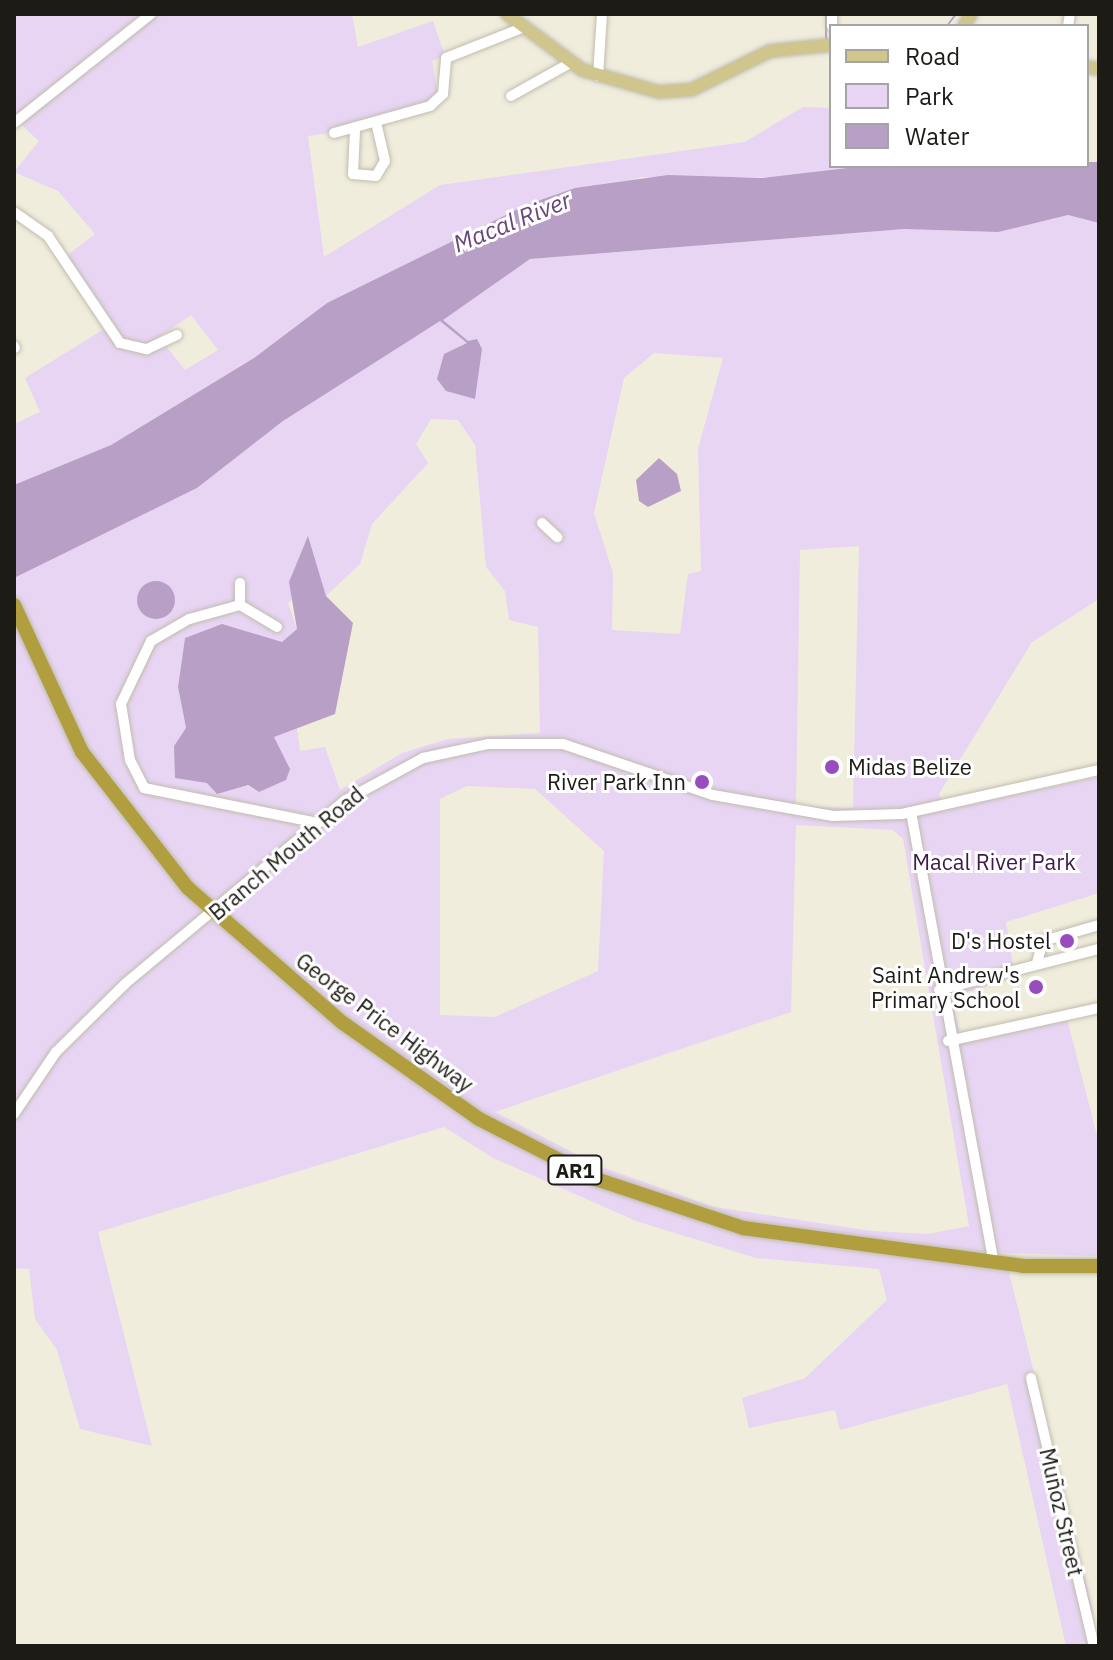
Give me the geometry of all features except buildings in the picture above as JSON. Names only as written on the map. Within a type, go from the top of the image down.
[{"type":"highway","name":"George Price Highway","points":[[14,605],[101,781],[214,913],[408,1072],[489,1125],[596,1179],[789,1238],[1000,1260]]},
{"type":"highway","name":"AR1","points":[[1000,1260],[1099,1258]]},
{"type":"highway","name":"AR1","points":[[1000,1260],[1099,1266]]},
{"type":"main road","points":[[507,14],[570,63],[598,76],[680,92],[770,51],[829,45]]},
{"type":"street","points":[[14,123],[151,14]]},
{"type":"street","points":[[598,76],[602,14]]},
{"type":"street","points":[[334,133],[377,126],[441,98],[446,58],[522,28]]},
{"type":"street","points":[[511,96],[570,63]]},
{"type":"street","points":[[355,131],[353,174],[376,176],[385,161],[377,126]]},
{"type":"street","points":[[14,212],[48,236],[120,343],[147,349],[177,335]]},
{"type":"street","points":[[542,523],[557,537]]},
{"type":"street","points":[[240,583],[240,605]]},
{"type":"street","points":[[277,627],[240,605],[189,619],[151,641],[121,704],[130,760],[144,788],[318,823]]},
{"type":"street","name":"Branch Mouth Road","points":[[14,1114],[56,1052],[126,983],[214,913],[318,823],[404,765],[516,742],[582,748],[778,810],[911,812],[1099,770]]},
{"type":"street","points":[[911,812],[948,1041],[1000,1260]]},
{"type":"street","points":[[1037,963],[1043,941],[1099,925]]},
{"type":"street","points":[[939,990],[1099,949]]},
{"type":"street","points":[[948,1041],[1099,1008]]},
{"type":"street","name":"Muñoz Street","points":[[1031,1378],[1093,1619],[1094,1646]]},
{"type":"green space","points":[[14,14],[352,14],[358,47],[433,21],[445,56],[432,61],[439,98],[350,130],[308,136],[324,257],[440,185],[745,142],[803,107],[829,108],[829,168],[852,168],[791,177],[642,177],[527,205],[327,303],[254,358],[111,445],[14,485],[14,424],[40,412],[25,378],[104,329],[60,261],[95,234],[58,191],[14,172],[39,141],[14,118]],"holes":[[[191,315],[218,350],[185,370],[159,337]]]},
{"type":"green space","name":"Macal River Park","points":[[1068,215],[1099,223],[1099,599],[1032,642],[939,794],[944,809],[1099,777],[1099,893],[1006,922],[1015,977],[951,997],[960,1033],[1065,1011],[1099,1143],[1099,1256],[980,1252],[975,1266],[1008,1268],[1094,1614],[1082,1615],[1089,1646],[1066,1646],[1007,1384],[840,1430],[835,1410],[749,1428],[742,1398],[805,1378],[887,1300],[879,1269],[756,1258],[636,1221],[493,1158],[444,1127],[98,1232],[152,1446],[80,1429],[57,1350],[35,1319],[29,1269],[14,1268],[14,578],[197,488],[283,421],[530,259],[904,229],[997,232]],"holes":[[[654,353],[723,358],[698,449],[701,571],[688,574],[680,634],[612,630],[613,573],[594,513],[624,378]],[[431,419],[458,420],[475,445],[486,567],[505,591],[509,620],[538,627],[540,733],[448,739],[402,753],[340,790],[325,747],[300,751],[297,728],[274,737],[286,780],[259,792],[174,746],[186,729],[178,687],[185,638],[246,632],[282,642],[297,629],[288,603],[318,574],[326,596],[360,564],[372,524],[428,463],[416,444]],[[859,546],[853,808],[796,806],[800,550]],[[467,786],[535,789],[604,851],[598,971],[495,1017],[440,1015],[440,799]],[[796,825],[893,830],[903,839],[969,1226],[928,1234],[872,1231],[714,1207],[599,1166],[495,1112],[791,1012]]]},
{"type":"water","name":"Macal River","points":[[1089,162],[1099,162],[1099,223],[1068,215],[998,232],[904,229],[530,259],[443,320],[468,341],[477,339],[482,349],[475,399],[446,391],[437,379],[444,354],[467,343],[440,321],[283,421],[197,488],[14,578],[14,485],[111,445],[254,358],[327,303],[526,205],[575,188],[668,175],[762,178],[848,168],[1089,168]]},
{"type":"water","points":[[659,458],[677,474],[681,491],[648,507],[639,501],[636,480]]},
{"type":"water","points":[[308,536],[326,596],[353,623],[335,714],[274,737],[290,769],[286,780],[259,792],[248,785],[217,794],[207,783],[175,778],[174,746],[186,728],[178,687],[185,638],[222,624],[282,642],[297,629],[289,582]]},
{"type":"water","points":[[156,581],[170,586],[175,600],[170,614],[156,619],[142,614],[137,600],[142,586]]},
{"type":"waterway","points":[[826,14],[826,41]]},
{"type":"waterway","points":[[948,24],[956,14]]},
{"type":"place","name":"Midas Belize","points":[[832,767]]},
{"type":"place","name":"River Park Inn","points":[[702,782]]},
{"type":"place","name":"D's Hostel","points":[[1067,941]]},
{"type":"place","name":"Saint Andrew's Primary School","points":[[1036,987]]}]
